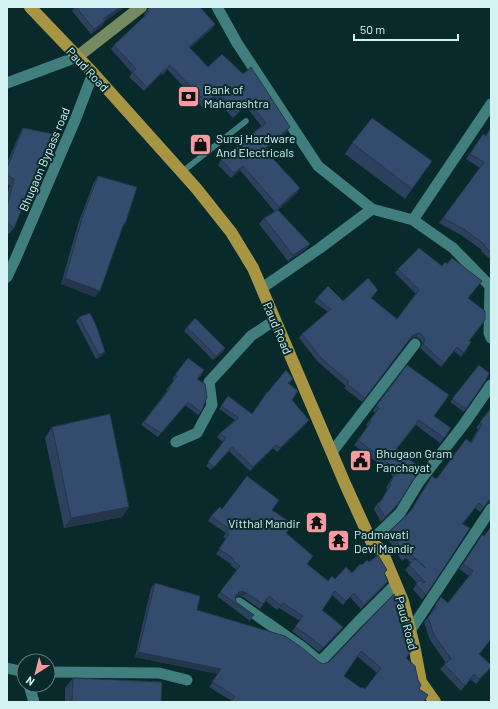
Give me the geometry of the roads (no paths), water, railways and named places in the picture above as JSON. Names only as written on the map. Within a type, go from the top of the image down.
[{"type":"main road","name":"Paud Road","points":[[30,7],[93,73],[196,188],[231,232],[253,268],[371,541],[382,551],[396,584],[403,601],[421,682],[435,702]]},
{"type":"street","points":[[7,83],[77,57],[141,7]]},
{"type":"street","points":[[217,7],[237,43],[318,166],[372,209],[413,220],[453,248],[490,285],[489,333],[491,338]]},
{"type":"street","name":"Bhugaon Bypass road","points":[[7,277],[76,118],[93,73]]},
{"type":"street","points":[[413,220],[491,104]]},
{"type":"street","points":[[262,288],[320,248],[372,209]]},
{"type":"street","points":[[176,442],[198,433],[212,405],[209,382],[250,336],[275,320]]},
{"type":"street","points":[[332,452],[415,344]]},
{"type":"street","points":[[371,541],[400,513],[419,482],[491,386]]},
{"type":"street","points":[[410,631],[491,509]]},
{"type":"street","points":[[239,602],[302,647],[320,662],[396,584]]},
{"type":"street","points":[[56,672],[159,673],[187,680]]},
{"type":"lane","points":[[181,172],[246,122]]},
{"type":"place","name":"Bank of Maharashtra","points":[[189,96]]},
{"type":"place","name":"Suraj Hardware And Electricals","points":[[200,145]]},
{"type":"place","name":"Bhugaon Gram Panchayat","points":[[360,460]]},
{"type":"place","name":"Vitthal Mandir","points":[[316,523]]},
{"type":"place","name":"Padmavati Devi Mandir","points":[[338,541]]}]
